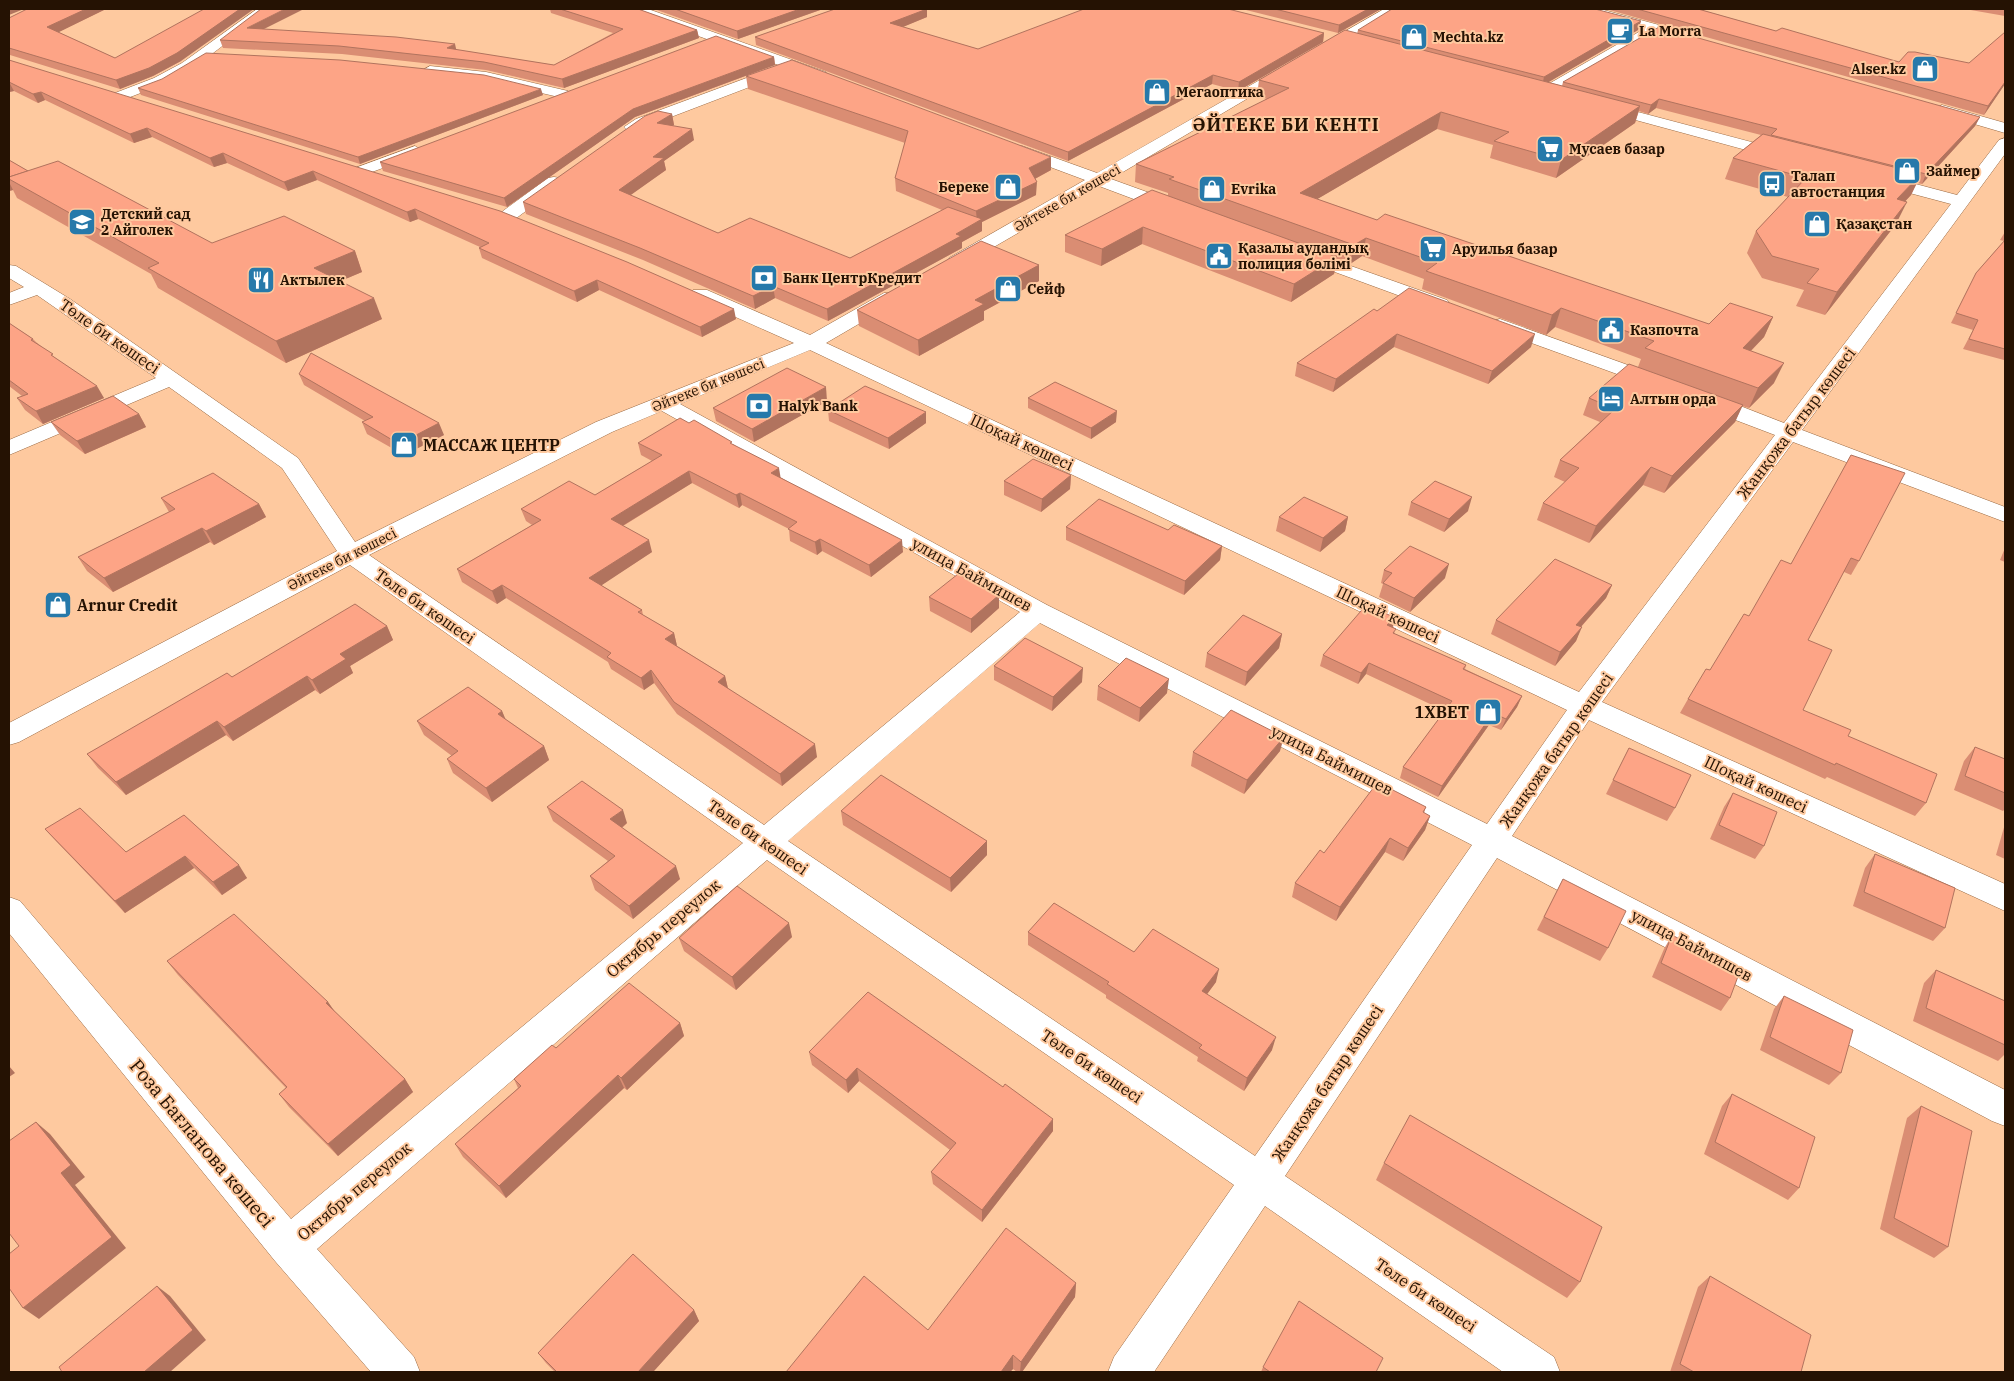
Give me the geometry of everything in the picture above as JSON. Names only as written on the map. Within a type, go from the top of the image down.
[{"type":"street","points":[[148,105],[111,93],[159,81],[187,66],[265,9]]},
{"type":"street","points":[[637,9],[831,79]]},
{"type":"street","name":"Әйтеке би көшесі","points":[[938,271],[1393,9]]},
{"type":"street","points":[[1588,9],[1703,42]]},
{"type":"street","points":[[1545,92],[1655,28]]},
{"type":"street","points":[[691,47],[718,37]]},
{"type":"street","points":[[739,45],[758,38]]},
{"type":"street","points":[[204,53],[224,54]]},
{"type":"street","points":[[617,138],[641,122],[794,65]]},
{"type":"street","points":[[418,68],[486,76],[563,94]]},
{"type":"street","points":[[1526,87],[1564,97]]},
{"type":"street","points":[[536,105],[582,88]]},
{"type":"street","points":[[1582,102],[1800,159]]},
{"type":"street","points":[[1930,106],[2005,128]]},
{"type":"street","points":[[997,142],[1192,214]]},
{"type":"street","name":"Жанқожа батыр көшесі","points":[[1129,1372],[1584,706],[2005,143]]},
{"type":"street","points":[[398,182],[352,168],[425,147]]},
{"type":"street","points":[[536,226],[500,212],[568,171]]},
{"type":"street","points":[[1867,176],[1961,201]]},
{"type":"street","points":[[1286,248],[1454,309]]},
{"type":"street","name":"Төле би көшесі","points":[[9,270],[40,288],[290,463],[351,554],[765,842],[1539,1372]]},
{"type":"street","name":"Шоқай көшесі","points":[[680,285],[811,343],[1584,706],[2005,898]]},
{"type":"street","points":[[9,299],[40,288]]},
{"type":"street","name":"Әйтеке би көшесі","points":[[9,735],[351,554],[604,427],[811,343],[904,290]]},
{"type":"street","points":[[1482,319],[1790,431],[2005,515]]},
{"type":"street","points":[[9,448],[171,379]]},
{"type":"street","name":"улица Баймишев","points":[[663,403],[1038,611],[1493,841],[2005,1109]]},
{"type":"street","name":"Октябрь переулок","points":[[288,1247],[1038,611]]},
{"type":"street","name":"Роза Бағланова көшесі","points":[[9,910],[288,1247],[399,1372]]},
{"type":"building","points":[[27,9],[86,9],[47,27],[115,58],[204,9],[240,9],[177,53],[149,68],[116,80],[9,48],[9,18]]},
{"type":"building","points":[[261,9],[285,9],[247,28],[396,37],[455,44],[447,48],[554,65],[623,29],[560,9],[638,9],[697,30],[562,79],[484,62],[339,46],[220,40]]},
{"type":"building","points":[[675,9],[800,9],[737,31]]},
{"type":"building","points":[[835,9],[927,9],[890,23],[978,49],[1084,9],[1228,9],[1324,33],[1239,82],[1213,75],[1068,152],[755,37]]},
{"type":"building","points":[[1275,9],[1368,9],[1339,25]]},
{"type":"building","points":[[1392,9],[1595,9],[1641,21],[1544,77],[1358,30]]},
{"type":"building","points":[[1637,9],[1698,9],[1776,31],[1782,28],[1899,62],[1908,52],[1915,52],[1969,63],[2005,32],[2005,82],[1988,106]]},
{"type":"building","points":[[1659,27],[1980,117],[1926,174],[1771,135],[1777,129],[1659,99],[1651,105],[1563,82]]},
{"type":"building","points":[[1345,30],[1640,106],[1561,160],[1494,141],[1509,132],[1441,112],[1300,193],[1377,220],[1385,214],[1709,324],[1730,303],[1773,317],[1743,348],[1784,363],[1758,388],[1645,348],[1654,341],[1561,308],[1552,315],[1426,271],[1437,263],[1366,238],[1354,245],[1169,179],[1174,177],[1136,164],[1289,88],[1259,80]]},
{"type":"building","points":[[716,36],[774,57],[633,109],[504,198],[380,162]]},
{"type":"building","points":[[206,53],[340,60],[484,75],[541,89],[358,157],[138,88],[162,79]]},
{"type":"building","points":[[9,60],[500,211],[627,262],[734,309],[700,327],[597,280],[574,291],[479,248],[489,243],[415,209],[407,212],[313,171],[284,182],[223,153],[210,158],[147,128],[130,134],[41,92],[33,94],[9,82]]},
{"type":"building","points":[[792,60],[1051,157],[1029,168],[1037,182],[976,211],[895,178],[908,131],[746,76]]},
{"type":"building","points":[[658,111],[672,114],[657,123],[692,129],[653,157],[664,158],[619,190],[718,233],[750,218],[850,258],[948,207],[982,219],[956,234],[961,236],[827,309],[773,286],[753,296],[640,248],[523,202],[645,116]]},
{"type":"building","points":[[1763,134],[1921,174],[1897,199],[1907,202],[1837,292],[1807,283],[1819,269],[1772,256],[1756,231],[1806,178],[1733,158]]},
{"type":"building","points":[[9,160],[28,171],[9,177]]},
{"type":"building","points":[[58,161],[212,243],[284,216],[355,251],[314,268],[374,298],[276,341],[148,268],[159,263],[9,179],[9,177]]},
{"type":"building","points":[[1152,190],[1337,257],[1294,284],[1143,227],[1102,249],[1065,235]]},
{"type":"building","points":[[2005,240],[2005,349],[1969,339],[1978,320],[1956,313],[1976,273]]},
{"type":"building","points":[[981,241],[1039,265],[975,300],[984,304],[918,340],[857,310]]},
{"type":"building","points":[[1409,288],[1535,334],[1492,371],[1397,334],[1336,379],[1297,363],[1374,309],[1377,311]]},
{"type":"building","points":[[9,323],[53,354],[51,355],[97,386],[36,411],[17,398],[28,394],[9,380]]},
{"type":"building","points":[[311,353],[439,423],[399,444],[362,422],[373,417],[299,374]]},
{"type":"building","points":[[1629,364],[1743,405],[1672,476],[1651,467],[1596,526],[1543,503],[1579,468],[1560,460],[1615,409],[1589,398]]},
{"type":"building","points":[[787,368],[826,387],[752,429],[713,408]]},
{"type":"building","points":[[1055,382],[1117,411],[1091,428],[1028,398]]},
{"type":"building","points":[[865,386],[926,412],[888,438],[828,410]]},
{"type":"building","points":[[113,396],[139,414],[77,441],[51,422]]},
{"type":"building","points":[[680,418],[689,423],[694,420],[732,442],[730,443],[779,468],[771,473],[902,540],[869,565],[820,539],[815,542],[788,529],[797,522],[740,493],[736,495],[689,471],[611,519],[649,540],[589,578],[642,610],[638,612],[674,633],[665,639],[725,676],[718,682],[815,744],[780,774],[674,702],[651,670],[641,678],[607,657],[611,653],[502,585],[492,591],[457,569],[541,520],[521,509],[569,481],[595,495],[662,455],[638,443]]},
{"type":"building","points":[[1851,455],[1905,473],[1859,561],[1851,558],[1808,640],[1832,650],[1803,710],[1851,730],[1848,736],[1937,774],[1926,803],[1836,763],[1835,765],[1688,699],[1706,669],[1710,670],[1744,614],[1749,616],[1781,560],[1791,564]]},
{"type":"building","points":[[1033,459],[1071,475],[1042,499],[1004,481]]},
{"type":"building","points":[[213,473],[259,504],[206,531],[202,528],[104,578],[78,557],[175,509],[161,498]]},
{"type":"building","points":[[1435,481],[1472,497],[1449,519],[1411,502]]},
{"type":"building","points":[[1304,497],[1348,517],[1323,538],[1279,517]]},
{"type":"building","points":[[1099,499],[1168,530],[1174,525],[1222,546],[1185,581],[1066,527]]},
{"type":"building","points":[[1410,546],[1449,564],[1414,598],[1383,583],[1392,573],[1384,570]]},
{"type":"building","points":[[1555,559],[1612,585],[1576,625],[1582,627],[1560,652],[1496,620]]},
{"type":"building","points":[[958,574],[999,595],[971,619],[929,597]]},
{"type":"building","points":[[355,604],[387,626],[340,654],[346,659],[312,680],[307,676],[224,727],[217,721],[116,782],[87,754],[227,673],[232,677]]},
{"type":"building","points":[[1367,604],[1395,618],[1387,625],[1396,629],[1393,633],[1466,665],[1463,669],[1522,696],[1506,719],[1493,713],[1442,786],[1403,767],[1452,701],[1369,663],[1361,673],[1323,655]]},
{"type":"building","points":[[1243,615],[1282,634],[1247,672],[1207,653]]},
{"type":"building","points":[[1025,638],[1083,668],[1053,697],[994,666]]},
{"type":"building","points":[[1126,658],[1169,679],[1140,708],[1098,686]]},
{"type":"building","points":[[468,687],[502,711],[498,714],[544,746],[486,788],[447,759],[458,751],[417,721]]},
{"type":"building","points":[[1231,710],[1284,737],[1247,780],[1193,752]]},
{"type":"building","points":[[1975,747],[2005,759],[2005,793],[1965,776]]},
{"type":"building","points":[[1629,748],[1691,775],[1675,808],[1613,780]]},
{"type":"building","points":[[881,775],[987,841],[950,878],[841,811]]},
{"type":"building","points":[[582,781],[623,810],[610,819],[676,866],[629,906],[590,876],[615,856],[547,807]]},
{"type":"building","points":[[1374,787],[1384,792],[1387,787],[1426,807],[1423,812],[1430,816],[1408,848],[1390,838],[1340,907],[1295,883],[1320,850],[1324,853]]},
{"type":"building","points":[[1733,793],[1777,812],[1764,846],[1719,825]]},
{"type":"building","points":[[80,808],[126,852],[184,815],[239,865],[213,882],[185,856],[115,901],[45,829]]},
{"type":"building","points":[[1875,854],[1955,888],[1945,928],[1864,892]]},
{"type":"building","points":[[1563,879],[1626,911],[1608,948],[1544,917]]},
{"type":"building","points":[[737,886],[789,923],[732,977],[679,938]]},
{"type":"building","points":[[1054,903],[1134,952],[1153,929],[1219,969],[1202,991],[1276,1037],[1247,1078],[1199,1048],[1202,1045],[1107,984],[1109,982],[1028,932]]},
{"type":"building","points":[[234,914],[328,1002],[326,1003],[405,1079],[328,1144],[279,1094],[287,1087],[167,961]]},
{"type":"building","points":[[1672,935],[1740,971],[1730,998],[1661,963]]},
{"type":"building","points":[[1936,970],[2005,1001],[2005,1045],[1926,1008]]},
{"type":"building","points":[[629,983],[680,1023],[621,1078],[618,1075],[499,1186],[455,1144],[521,1086],[514,1079],[552,1045],[556,1048]]},
{"type":"building","points":[[868,992],[1003,1087],[1005,1084],[1053,1119],[982,1210],[931,1172],[956,1143],[857,1068],[846,1080],[809,1052]]},
{"type":"building","points":[[1784,996],[1853,1030],[1841,1073],[1770,1037]]},
{"type":"building","points":[[1732,1094],[1815,1137],[1799,1188],[1715,1142]]},
{"type":"building","points":[[1921,1106],[1972,1131],[1948,1247],[1894,1218]]},
{"type":"building","points":[[1410,1115],[1602,1227],[1580,1282],[1384,1163]]},
{"type":"building","points":[[36,1122],[71,1165],[61,1173],[112,1237],[23,1308],[9,1288],[9,1254],[19,1246],[9,1233],[9,1141]]},
{"type":"building","points":[[1006,1228],[1076,1283],[1021,1362],[1013,1355],[1001,1372],[786,1372],[864,1276],[928,1330]]},
{"type":"building","points":[[633,1254],[694,1310],[638,1372],[557,1372],[538,1353]]},
{"type":"building","points":[[1710,1276],[1811,1335],[1801,1372],[1694,1372],[1680,1364]]},
{"type":"building","points":[[157,1286],[193,1330],[144,1372],[62,1372],[59,1367]]},
{"type":"building","points":[[1299,1301],[1383,1358],[1376,1372],[1270,1372],[1263,1367]]},
{"type":"place","name":"La Morra","points":[[1620,31]]},
{"type":"place","name":"Mechta.kz","points":[[1414,37]]},
{"type":"place","name":"Alser.kz","points":[[1925,69]]},
{"type":"place","name":"Мегаоптика","points":[[1157,92]]},
{"type":"place","name":"Мусаев базар","points":[[1550,149]]},
{"type":"place","name":"Займер","points":[[1907,171]]},
{"type":"place","name":"Талап автостанция","points":[[1772,184]]},
{"type":"place","name":"Береке","points":[[1008,187]]},
{"type":"place","name":"Evrika","points":[[1212,189]]},
{"type":"place","name":"Детский сад 2 Айголек","points":[[82,222]]},
{"type":"place","name":"Қазақстан","points":[[1817,224]]},
{"type":"place","name":"Аруилья базар","points":[[1433,249]]},
{"type":"place","name":"Қазалы аудандық полиция бөлімі","points":[[1219,256]]},
{"type":"place","name":"Банк ЦентрКредит","points":[[764,278]]},
{"type":"place","name":"Актылек","points":[[261,280]]},
{"type":"place","name":"Сейф","points":[[1008,289]]},
{"type":"place","name":"Казпочта","points":[[1611,330]]},
{"type":"place","name":"Алтын орда","points":[[1611,399]]},
{"type":"place","name":"Halyk Bank","points":[[759,406]]},
{"type":"place","name":"МАССАЖ ЦЕНТР","points":[[404,445]]},
{"type":"place","name":"Arnur Credit","points":[[58,605]]},
{"type":"place","name":"1XBET","points":[[1488,712]]},
{"type":"district","name":"ӘЙТЕКЕ БИ КЕНТІ","points":[[1286,124]]}]
